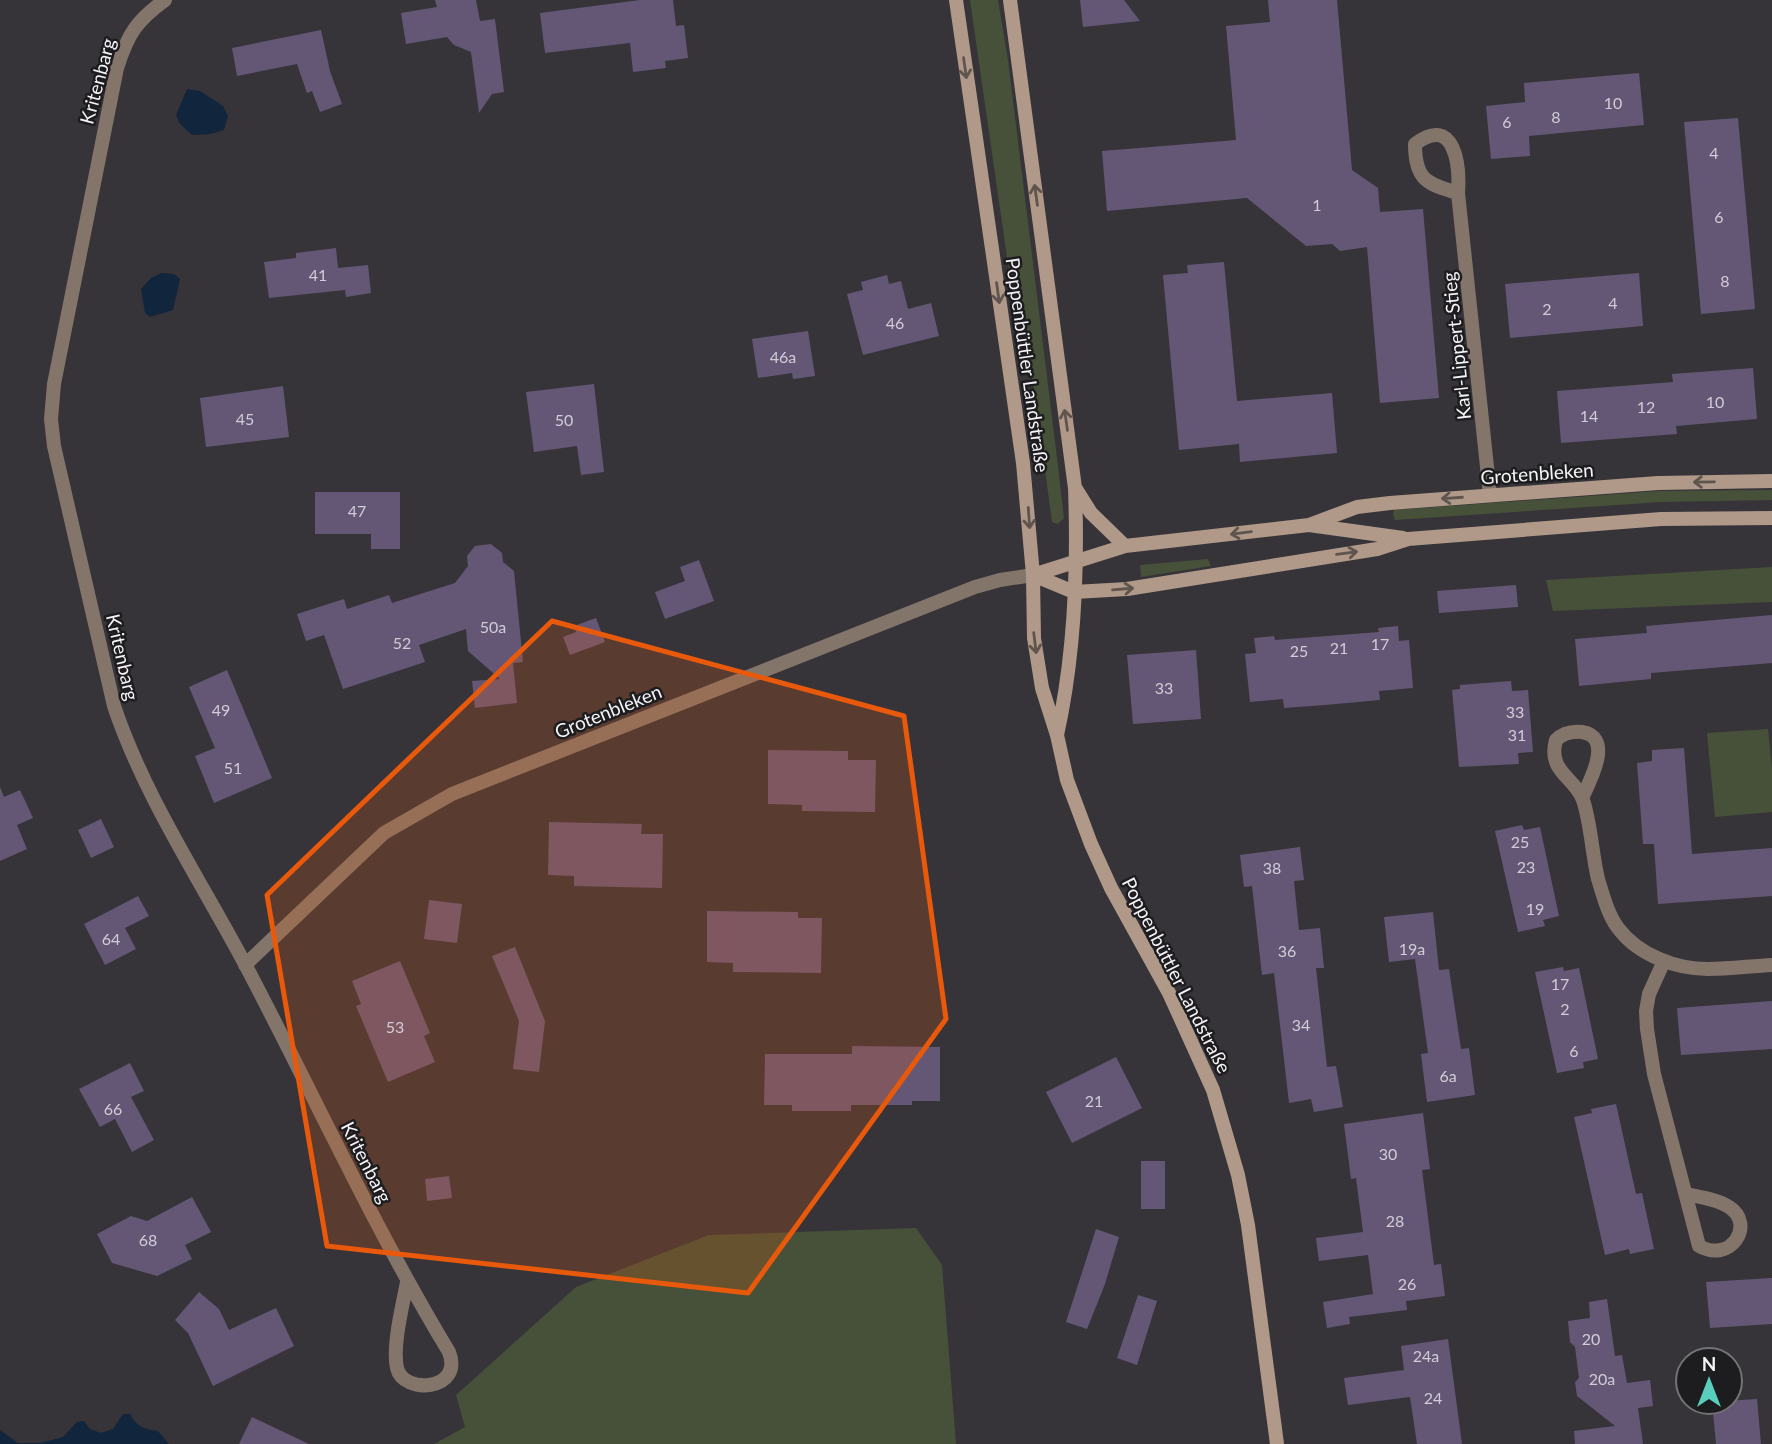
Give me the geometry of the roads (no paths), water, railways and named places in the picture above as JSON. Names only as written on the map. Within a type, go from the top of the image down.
[{"type":"main road","name":"Poppenbüttler Landstraße","points":[[956,0],[1023,463],[1033,575],[1034,638],[1041,688],[1057,735],[1067,780],[1091,844],[1111,888],[1194,1044],[1221,1114],[1238,1175],[1248,1225],[1277,1444]]},
{"type":"main road","name":"Poppenbüttler Landstraße","points":[[1010,0],[1075,488],[1074,592],[1067,688],[1057,735]]},
{"type":"main road","name":"Grotenbleken","points":[[1033,575],[1125,546],[1309,525],[1357,507],[1658,483],[1772,481]]},
{"type":"main road","points":[[1075,488],[1091,513],[1125,546]]},
{"type":"main road","name":"Grotenbleken","points":[[1309,525],[1408,539],[1661,519],[1772,518]]},
{"type":"main road","name":"Grotenbleken","points":[[1033,575],[1074,592],[1127,589],[1377,549],[1408,539]]},
{"type":"street","name":"Kritenbarg","points":[[165,0],[145,14],[132,28],[117,68],[59,358],[51,419],[54,446],[114,706],[123,733],[150,790],[245,965],[407,1282],[452,1358],[447,1378],[436,1384],[413,1384],[403,1378],[396,1366],[400,1318],[407,1282]]},
{"type":"street","name":"Karl-Lippert-Stieg","points":[[1458,193],[1490,495]]},
{"type":"street","name":"Grotenbleken","points":[[245,965],[384,833],[452,794],[941,599],[1000,580],[1033,575]]},
{"type":"street","points":[[1582,798],[1598,880],[1610,914],[1625,935],[1664,961],[1675,965],[1709,969],[1772,965]]},
{"type":"street","points":[[1664,961],[1649,994],[1646,1011],[1654,1074],[1699,1246],[1713,1252],[1730,1247],[1740,1232],[1735,1212],[1721,1203],[1686,1194]]},
{"type":"water","points":[[187,89],[200,91],[223,106],[228,116],[224,130],[192,135],[180,124],[176,115]]},
{"type":"water","points":[[161,273],[174,274],[180,279],[173,310],[150,317],[145,313],[141,289],[151,278]]},
{"type":"water","points":[[123,1414],[130,1414],[141,1427],[158,1431],[169,1444],[0,1444],[0,1430],[18,1443],[40,1443],[63,1437],[77,1422],[84,1421],[90,1429],[101,1433],[113,1429]]}]
